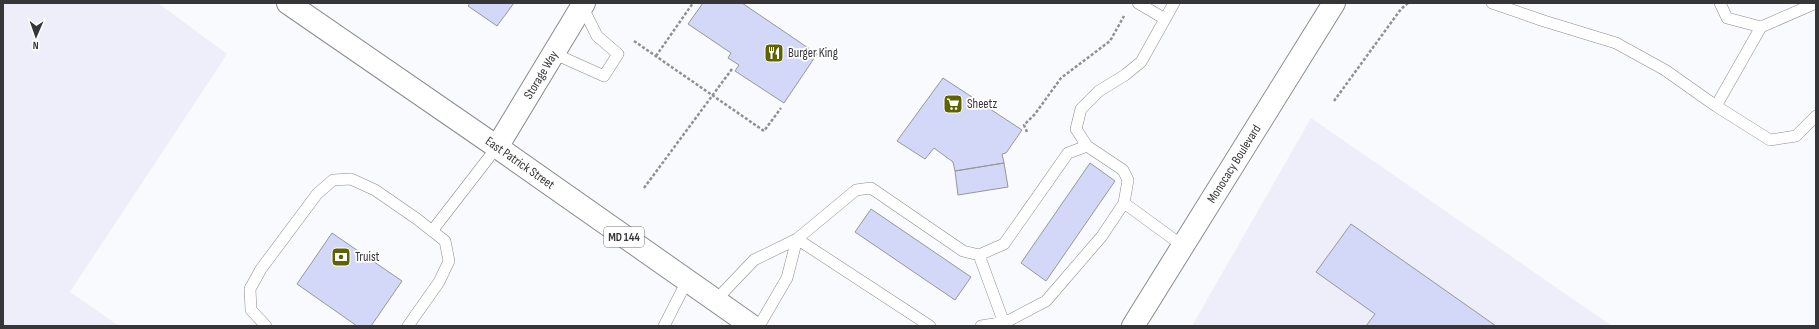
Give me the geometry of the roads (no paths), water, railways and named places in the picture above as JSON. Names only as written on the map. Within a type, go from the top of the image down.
[{"type":"main road","name":"East Patrick Street","points":[[288,3],[498,147],[752,326]]},
{"type":"main road","name":"Monocacy Boulevard","points":[[1133,326],[1334,3]]},
{"type":"main road","name":"Storage Way","points":[[498,147],[583,5]]},
{"type":"lane","points":[[1138,3],[1165,19]]},
{"type":"lane","points":[[981,326],[1004,323],[1046,301],[1102,236],[1124,203],[1128,180],[1123,170],[1087,146],[1076,129],[1081,109],[1099,91],[1125,75],[1141,62],[1174,3]]},
{"type":"lane","points":[[1492,3],[1616,43],[1665,70],[1716,106],[1770,140],[1796,136],[1816,116]]},
{"type":"lane","points":[[1720,3],[1727,18],[1760,28]]},
{"type":"lane","points":[[1716,106],[1760,28],[1816,4]]},
{"type":"lane","points":[[555,54],[604,76],[618,54],[598,36],[583,5]]},
{"type":"lane","points":[[715,300],[754,260],[797,239],[856,190],[871,188],[963,251],[980,255],[1004,244],[1068,152],[1087,146]]},
{"type":"lane","points":[[432,231],[498,147]]},
{"type":"lane","points":[[266,326],[251,310],[250,289],[261,269],[317,194],[333,180],[351,179],[375,190],[445,241],[449,261],[439,282],[408,326]]},
{"type":"lane","points":[[1124,203],[1183,246]]},
{"type":"lane","points":[[759,326],[788,278],[797,239]]},
{"type":"lane","points":[[797,239],[930,326]]},
{"type":"lane","points":[[980,255],[1004,323]]},
{"type":"lane","points":[[664,326],[687,281]]},
{"type":"place","name":"Burger King","points":[[774,53]]},
{"type":"place","name":"Sheetz","points":[[953,104]]},
{"type":"place","name":"Truist","points":[[341,257]]}]
